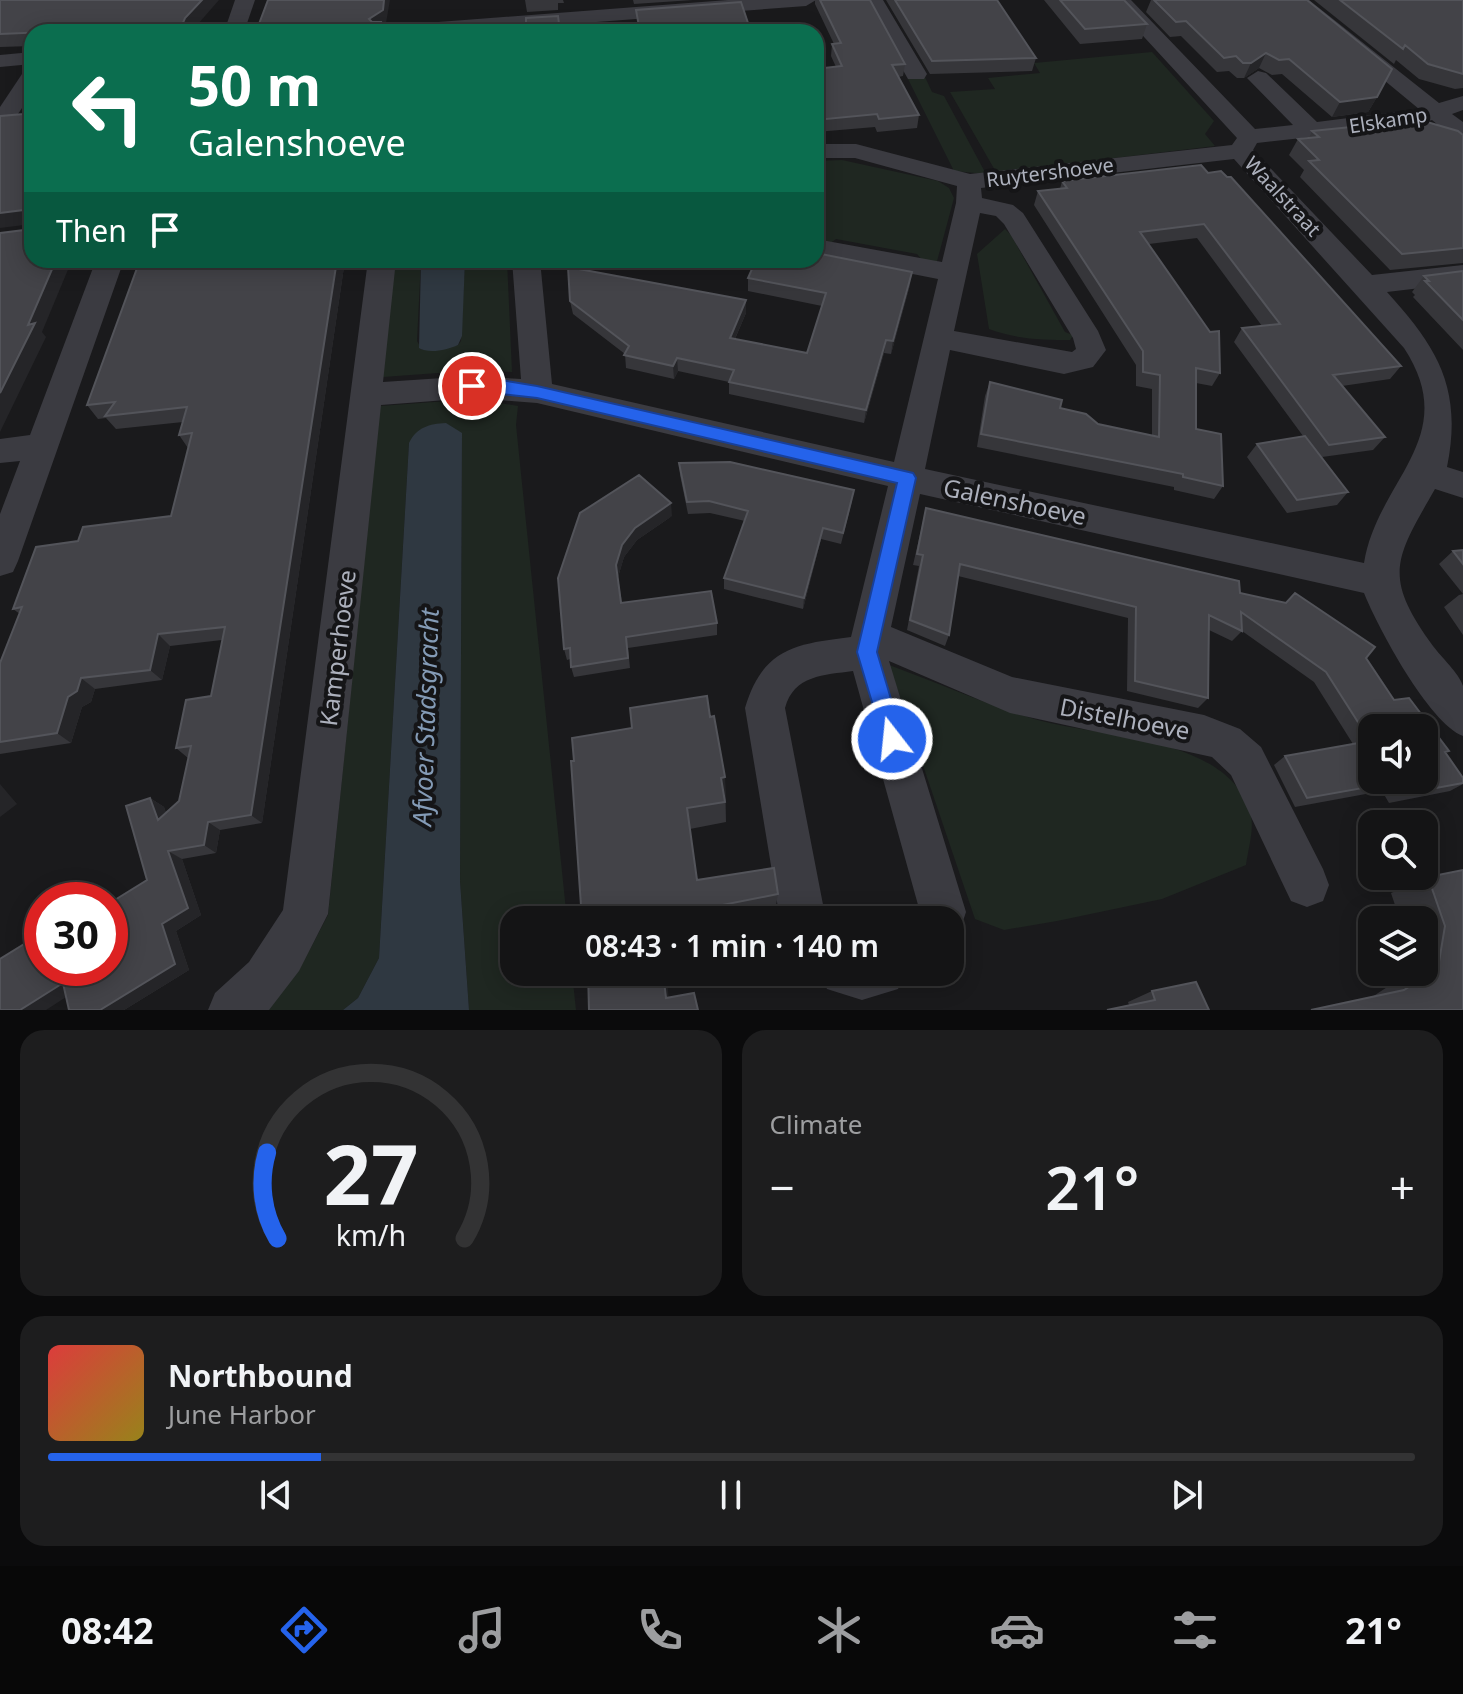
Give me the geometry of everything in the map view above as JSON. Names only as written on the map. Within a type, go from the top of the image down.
[{"type":"street","points":[[237,24],[245,0]]},
{"type":"street","points":[[598,24],[774,10],[806,0]]},
{"type":"street","points":[[873,0],[916,74]]},
{"type":"street","points":[[1297,0],[1463,134]]},
{"type":"street","name":"Waalstraat","points":[[1132,2],[1245,144],[1430,359],[1443,388],[1448,420],[1428,474],[1387,543],[1379,581]]},
{"type":"street","points":[[0,61],[24,59]]},
{"type":"street","points":[[1258,78],[1312,131]]},
{"type":"street","points":[[6,115],[24,88]]},
{"type":"street","name":"Elskamp","points":[[1245,144],[1312,131],[1411,119],[1463,103]]},
{"type":"street","name":"Ruytershoeve","points":[[824,151],[856,151],[969,192],[1245,144]]},
{"type":"street","points":[[940,338],[1064,363],[1085,359],[1091,350],[1088,338],[1014,219],[1004,210],[969,192],[940,338],[868,644],[941,906]]},
{"type":"street","points":[[824,249],[953,273]]},
{"type":"street","points":[[0,561],[107,268]]},
{"type":"street","name":"Kamperhoeve","points":[[232,1010],[246,1001],[286,954],[305,914],[381,268]]},
{"type":"street","points":[[527,268],[537,392]]},
{"type":"street","points":[[1366,285],[1463,274]]},
{"type":"street","name":"Galenshoeve","points":[[367,395],[472,386],[501,386],[537,392],[907,478],[1379,581]]},
{"type":"street","points":[[0,451],[40,446]]},
{"type":"street","points":[[1428,474],[1463,485]]},
{"type":"street","points":[[1379,581],[1399,630],[1463,717]]},
{"type":"street","points":[[800,906],[765,708],[768,690],[790,665],[868,644]]},
{"type":"street","name":"Distelhoeve","points":[[868,644],[1010,695],[1204,734],[1226,743],[1246,761],[1307,885]]},
{"type":"shaded area","points":[[1152,52],[1214,121],[1205,134],[1215,146],[996,172],[950,92],[995,89],[988,78],[1040,73],[1034,63]]},
{"type":"shaded area","points":[[925,77],[932,92],[944,96],[986,174],[954,171],[908,79]]},
{"type":"shaded area","points":[[842,160],[938,181],[949,188],[954,198],[936,265],[925,263],[917,254],[836,239],[828,245],[824,244],[824,161]]},
{"type":"shaded area","points":[[1005,229],[1065,332],[1078,337],[1070,340],[1029,338],[989,329],[977,254]]},
{"type":"shaded area","points":[[393,268],[421,268],[417,341],[422,350],[458,345],[461,341],[465,268],[507,268],[512,372],[479,370],[383,377]]},
{"type":"shaded area","points":[[475,399],[518,406],[516,425],[566,906],[500,906],[500,986],[573,986],[576,1010],[469,1010],[460,881],[462,434],[409,443],[379,958],[358,998],[343,1010],[265,1010],[299,970],[328,915],[380,406]]},
{"type":"shaded area","points":[[889,665],[1031,718],[1167,746],[1221,771],[1240,791],[1251,816],[1246,865],[1162,899],[1057,921],[1004,930],[975,919]]},
{"type":"water","points":[[421,268],[465,268],[462,336],[458,345],[433,351],[419,348]]},
{"type":"water","name":"Afvoer Stadsgracht","points":[[446,423],[462,433],[460,881],[469,1010],[343,1010],[358,998],[379,958],[409,443],[424,427]]},
{"type":"building","points":[[0,0],[202,0],[182,24],[24,24],[24,33],[0,34]]},
{"type":"building","points":[[268,0],[384,0],[383,10],[369,19],[381,24],[259,24]]},
{"type":"building","points":[[820,0],[870,0],[905,64],[892,65],[919,115],[879,119],[877,114],[824,119],[824,68],[842,66],[832,44],[841,43]]},
{"type":"building","points":[[895,0],[997,0],[1036,58],[932,61]]},
{"type":"building","points":[[1060,0],[1124,0],[1147,24],[1085,29]]},
{"type":"building","points":[[1154,0],[1307,0],[1392,69],[1377,97],[1340,102],[1289,59],[1279,60],[1266,53],[1251,63],[1243,63],[1236,56],[1224,58],[1186,21],[1176,22]]},
{"type":"building","points":[[1340,0],[1463,0],[1463,74],[1428,64],[1405,45],[1403,49]]},
{"type":"building","points":[[741,2],[748,24],[639,24],[636,10]]},
{"type":"building","points":[[558,16],[559,24],[526,24],[526,18]]},
{"type":"building","points":[[24,114],[24,210],[0,213],[0,116]]},
{"type":"building","points":[[1420,120],[1463,135],[1463,248],[1402,254],[1309,161],[1319,160],[1298,139],[1319,137],[1312,131]]},
{"type":"building","points":[[1201,165],[1208,173],[1221,171],[1231,177],[1401,366],[1333,375],[1385,437],[1329,445],[1242,328],[1280,324],[1204,224],[1140,232],[1210,332],[1219,331],[1220,373],[1196,368],[1196,429],[1221,434],[1223,486],[1183,477],[1183,474],[981,434],[990,382],[1062,400],[1060,408],[1086,414],[1098,424],[1159,437],[1160,375],[1143,372],[1143,351],[1038,191],[1067,188],[1062,181]]},
{"type":"building","points":[[24,230],[24,268],[53,268],[28,325],[35,323],[0,393],[0,233]]},
{"type":"building","points":[[824,255],[912,272],[893,341],[886,340],[866,410],[729,382],[734,370],[677,358],[673,366],[624,355],[629,346],[570,301],[568,268],[746,300],[730,338],[807,353],[826,293],[748,278],[752,268],[824,268]]},
{"type":"building","points":[[137,268],[336,268],[251,815],[208,822],[204,845],[168,851],[188,908],[162,924],[175,964],[100,1010],[69,1010],[64,986],[128,986],[128,892],[147,880],[126,806],[150,798],[158,820],[179,801],[191,746],[176,748],[186,700],[211,696],[225,627],[158,634],[150,670],[81,678],[77,691],[68,697],[57,733],[0,742],[0,663],[22,607],[13,609],[36,547],[78,541],[83,527],[171,516],[192,433],[179,435],[187,407],[105,416],[115,402],[87,405]]},
{"type":"building","points":[[1463,271],[1463,320],[1425,281],[1429,281],[1424,276]]},
{"type":"building","points":[[1305,436],[1348,492],[1297,500],[1257,444]]},
{"type":"building","points":[[730,462],[854,490],[843,533],[823,528],[804,598],[724,578],[748,511],[709,501],[687,502],[679,463]]},
{"type":"building","points":[[639,475],[671,503],[635,528],[622,545],[616,565],[621,603],[711,591],[717,623],[626,637],[628,658],[571,667],[570,648],[564,649],[558,578],[580,513]]},
{"type":"building","points":[[926,508],[1239,581],[1240,593],[1286,603],[1295,593],[1375,647],[1366,658],[1394,700],[1409,698],[1421,714],[1358,714],[1358,722],[1326,672],[1241,612],[1242,631],[1209,615],[1208,698],[1135,681],[1136,607],[960,564],[949,635],[910,620],[923,555],[917,554]]},
{"type":"building","points":[[1463,550],[1463,564],[1453,551]]},
{"type":"building","points":[[707,696],[710,717],[714,716],[725,777],[721,778],[725,802],[687,808],[697,880],[774,868],[778,894],[717,906],[581,906],[572,738],[632,728],[630,708]]},
{"type":"building","points":[[1438,736],[1449,751],[1445,752],[1463,778],[1463,783],[1438,788]]},
{"type":"building","points":[[1358,743],[1358,789],[1307,798],[1285,756]]},
{"type":"building","points":[[1463,870],[1463,1010],[1311,1010],[1404,990],[1410,986],[1438,986],[1445,926],[1433,890],[1438,890],[1438,875]]},
{"type":"building","points":[[24,944],[24,986],[58,986],[20,1010],[0,1010],[0,959]]},
{"type":"building","points":[[1196,982],[1209,1010],[1107,1010],[1155,1000],[1152,991]]},
{"type":"building","points":[[588,986],[665,986],[666,998],[694,993],[698,1010],[589,1010]]},
{"type":"route","points":[[472,386],[501,386],[537,392],[907,478],[867,652],[892,739]]}]
